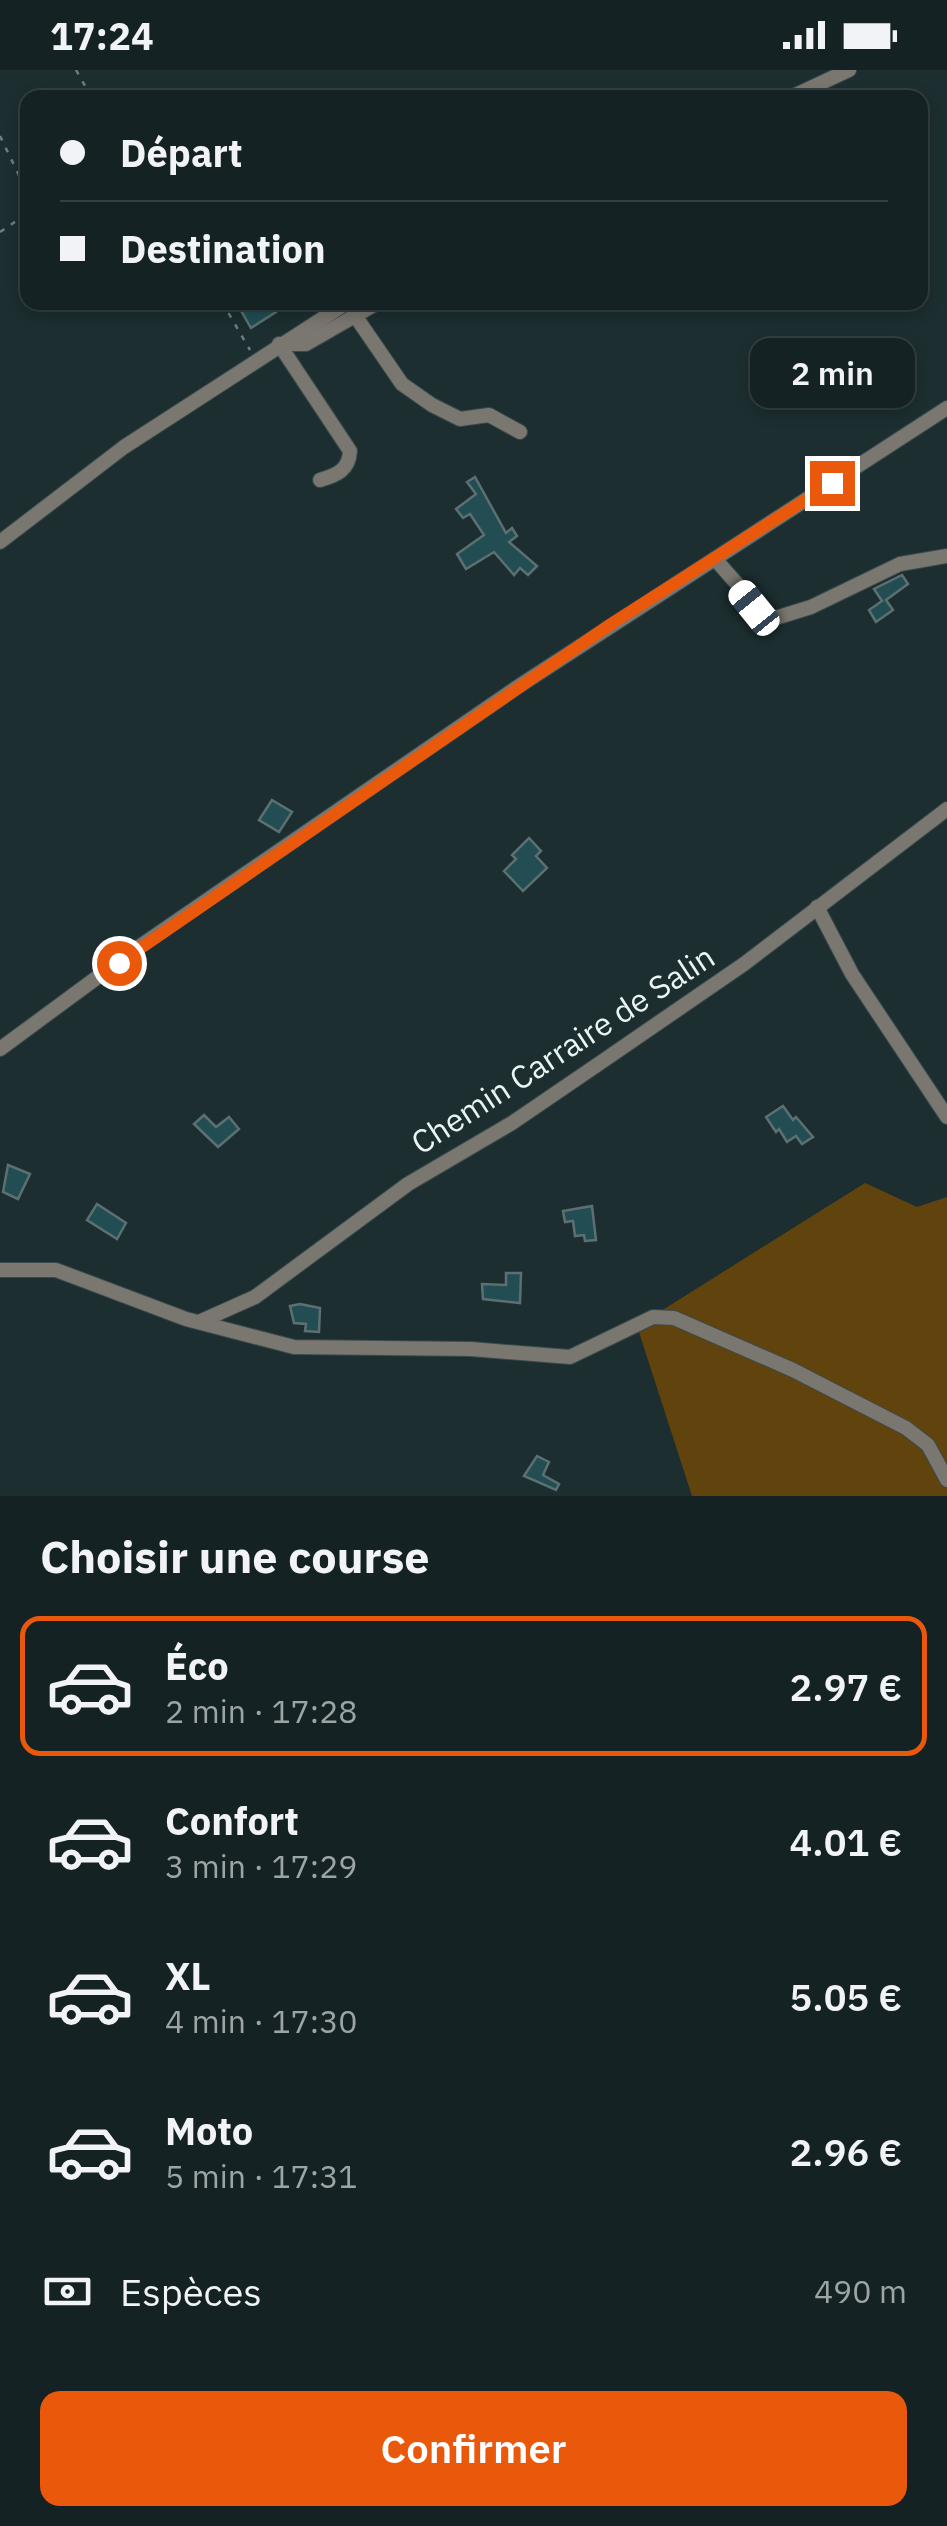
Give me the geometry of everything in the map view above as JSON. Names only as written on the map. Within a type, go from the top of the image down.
[{"type":"street","points":[[806,90],[849,70]]},
{"type":"street","points":[[0,542],[124,447],[279,344],[352,310],[402,384],[460,419],[489,416],[520,432]]},
{"type":"street","points":[[279,344],[350,451],[350,462],[338,474],[320,480]]},
{"type":"street","points":[[0,1049],[133,951],[498,700],[947,408]]},
{"type":"street","points":[[716,559],[761,617],[769,620],[811,607],[900,564],[947,556]]},
{"type":"street","name":"Chemin Carraire de Salin","points":[[199,1322],[255,1297],[408,1184],[569,1084],[744,964],[947,809]]},
{"type":"street","points":[[817,907],[852,974],[947,1117]]},
{"type":"street","points":[[0,1270],[72,1274],[199,1322],[294,1348],[471,1349],[549,1358],[578,1355],[653,1318],[674,1318],[810,1378],[906,1428],[928,1445],[947,1480]]},
{"type":"path","points":[[0,136],[20,178]]},
{"type":"path","points":[[227,310],[256,360]]},
{"type":"shaded area","points":[[865,1183],[917,1207],[947,1197],[947,1496],[692,1496],[637,1326]]},
{"type":"building","points":[[241,310],[275,310],[276,312],[251,328]]},
{"type":"building","points":[[475,477],[506,533],[512,528],[517,536],[509,542],[537,566],[528,575],[520,568],[514,575],[494,552],[466,569],[457,554],[484,535],[470,514],[463,518],[456,509],[476,494],[467,482]]},
{"type":"building","points":[[902,575],[908,584],[886,600],[893,610],[876,622],[869,610],[882,601],[874,589]]},
{"type":"building","points":[[272,800],[292,812],[279,832],[259,820]]},
{"type":"building","points":[[529,838],[541,851],[536,856],[547,868],[523,891],[504,871],[516,859],[512,855]]},
{"type":"building","points":[[783,1106],[813,1137],[802,1144],[796,1136],[787,1142],[779,1129],[776,1132],[766,1117]]},
{"type":"building","points":[[204,1115],[216,1127],[229,1117],[239,1129],[218,1147],[194,1124]]},
{"type":"building","points":[[8,1165],[30,1174],[18,1199],[3,1192]]},
{"type":"building","points":[[97,1204],[126,1223],[117,1239],[87,1220]]},
{"type":"building","points":[[592,1206],[596,1240],[585,1241],[584,1235],[575,1236],[573,1221],[565,1222],[563,1211]]},
{"type":"building","points":[[506,1273],[521,1273],[520,1303],[483,1299],[482,1284],[506,1285]]},
{"type":"building","points":[[290,1306],[320,1308],[319,1332],[305,1331],[306,1324],[294,1323]]},
{"type":"building","points":[[537,1456],[549,1462],[543,1475],[559,1484],[556,1490],[524,1476]]},
{"type":"route","points":[[119,963],[352,805],[498,700],[832,483]]}]
